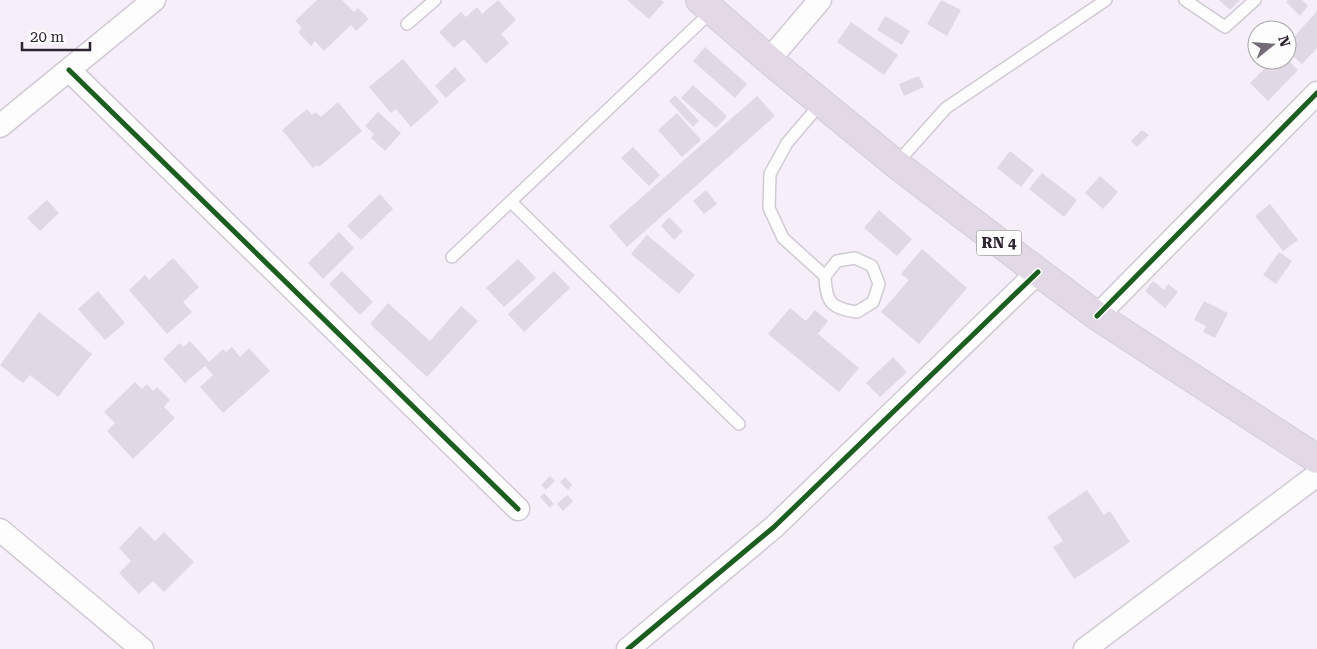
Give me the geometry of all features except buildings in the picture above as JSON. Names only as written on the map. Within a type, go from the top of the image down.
[{"type":"highway","name":"RN 4","points":[[706,5],[769,60],[896,164],[1097,316],[1317,459]]},
{"type":"street","points":[[0,126],[154,0]]},
{"type":"street","points":[[769,60],[820,0]]},
{"type":"street","points":[[70,70],[518,509]]},
{"type":"street","points":[[1097,316],[1317,93]]},
{"type":"street","points":[[628,649],[774,527],[1038,272]]},
{"type":"street","points":[[1090,648],[1317,475]]},
{"type":"street","points":[[0,530],[142,649]]},
{"type":"lane","points":[[407,24],[436,0]]},
{"type":"lane","points":[[896,164],[946,108],[1106,0]]},
{"type":"lane","points":[[1185,0],[1225,27],[1255,0]]},
{"type":"lane","points":[[452,257],[510,202],[706,5]]},
{"type":"lane","points":[[821,103],[787,143],[770,174],[769,208],[782,238],[825,276],[826,295],[838,309],[857,312],[873,302],[879,284],[872,266],[855,258],[837,261],[825,276]]},
{"type":"lane","points":[[510,202],[739,424]]},
{"type":"cycle path","points":[[69,70],[518,509]]},
{"type":"cycle path","points":[[1097,316],[1317,93]]},
{"type":"cycle path","points":[[628,649],[774,527],[1038,272]]}]
